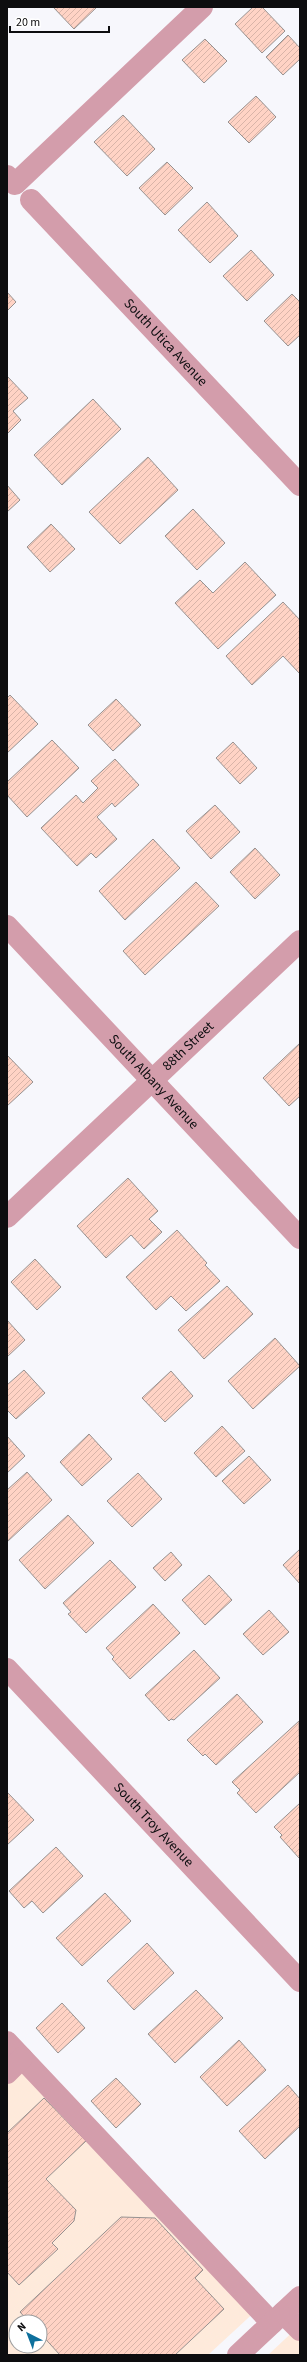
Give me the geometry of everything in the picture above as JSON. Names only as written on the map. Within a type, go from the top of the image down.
[{"type":"street","points":[[11,180],[202,7]]},
{"type":"street","name":"South Utica Avenue","points":[[31,200],[300,485]]},
{"type":"street","name":"South Albany Avenue","points":[[7,926],[300,1238]]},
{"type":"street","name":"88th Street","points":[[7,1217],[300,941]]},
{"type":"street","name":"South Troy Avenue","points":[[7,1669],[300,1981]]},
{"type":"street","points":[[7,2042],[15,2065],[278,2318],[300,2330]]},
{"type":"street","points":[[238,2355],[300,2297]]},
{"type":"shaded area","points":[[7,2042],[259,2308],[208,2355],[7,2355]]},
{"type":"shaded area","points":[[300,2325],[300,2355],[268,2355]]},
{"type":"building","points":[[53,7],[97,7],[74,29]]},
{"type":"building","points":[[253,7],[262,7],[285,31],[262,53],[235,24]]},
{"type":"building","points":[[288,35],[300,48],[300,59],[283,75],[266,57]]},
{"type":"building","points":[[205,39],[227,61],[204,83],[182,60]]},
{"type":"building","points":[[256,96],[276,117],[249,143],[228,122]]},
{"type":"building","points":[[123,115],[155,149],[127,176],[94,142]]},
{"type":"building","points":[[167,162],[193,188],[165,215],[139,188]]},
{"type":"building","points":[[207,202],[238,236],[210,263],[178,230]]},
{"type":"building","points":[[251,250],[274,275],[247,301],[223,276]]},
{"type":"building","points":[[7,292],[16,302],[7,311]]},
{"type":"building","points":[[292,294],[300,302],[300,335],[288,346],[264,321]]},
{"type":"building","points":[[7,376],[28,398],[13,411],[21,420],[7,434]]},
{"type":"building","points":[[93,399],[121,429],[62,485],[34,455]]},
{"type":"building","points":[[148,457],[178,490],[120,544],[89,512]]},
{"type":"building","points":[[7,485],[20,500],[7,512]]},
{"type":"building","points":[[193,509],[225,543],[197,570],[165,536]]},
{"type":"building","points":[[51,524],[75,549],[50,572],[27,547]]},
{"type":"building","points":[[245,562],[276,595],[218,649],[175,603],[200,580],[213,593]]},
{"type":"building","points":[[283,602],[300,620],[300,674],[283,656],[252,685],[226,656]]},
{"type":"building","points":[[10,695],[38,724],[7,753],[7,698]]},
{"type":"building","points":[[116,699],[141,725],[113,751],[88,725]]},
{"type":"building","points":[[52,740],[79,768],[27,817],[7,795],[7,782]]},
{"type":"building","points":[[233,742],[257,768],[240,784],[216,758]]},
{"type":"building","points":[[115,759],[139,785],[115,807],[112,803],[97,817],[117,839],[96,858],[91,853],[77,866],[41,828],[76,795],[83,803],[98,788],[91,781]]},
{"type":"building","points":[[215,805],[240,832],[211,859],[186,831]]},
{"type":"building","points":[[153,839],[180,868],[125,920],[99,891]]},
{"type":"building","points":[[255,848],[280,875],[255,899],[230,872]]},
{"type":"building","points":[[196,882],[219,906],[145,975],[123,951]]},
{"type":"building","points":[[300,1043],[300,1096],[289,1106],[263,1078]]},
{"type":"building","points":[[7,1055],[33,1082],[7,1106]]},
{"type":"building","points":[[128,1178],[158,1211],[149,1219],[162,1232],[144,1249],[131,1235],[106,1258],[77,1226]]},
{"type":"building","points":[[177,1230],[207,1263],[205,1265],[220,1281],[186,1311],[171,1296],[156,1310],[126,1277]]},
{"type":"building","points":[[35,1259],[61,1287],[37,1310],[11,1282]]},
{"type":"building","points":[[227,1286],[253,1314],[204,1359],[178,1330]]},
{"type":"building","points":[[7,1320],[25,1340],[7,1357]]},
{"type":"building","points":[[275,1338],[300,1366],[253,1409],[228,1381]]},
{"type":"building","points":[[24,1370],[45,1393],[16,1419],[7,1410],[7,1385]]},
{"type":"building","points":[[171,1371],[193,1396],[165,1422],[142,1398]]},
{"type":"building","points":[[222,1426],[245,1451],[216,1477],[194,1453]]},
{"type":"building","points":[[89,1434],[112,1459],[82,1486],[60,1462]]},
{"type":"building","points":[[7,1436],[25,1456],[7,1473]]},
{"type":"building","points":[[249,1456],[271,1480],[244,1504],[222,1481]]},
{"type":"building","points":[[27,1472],[52,1500],[7,1542],[7,1490]]},
{"type":"building","points":[[138,1473],[162,1499],[132,1527],[107,1501]]},
{"type":"building","points":[[68,1515],[94,1543],[45,1589],[19,1560]]},
{"type":"building","points":[[300,1549],[300,1584],[283,1565]]},
{"type":"building","points":[[171,1552],[182,1565],[165,1581],[153,1568]]},
{"type":"building","points":[[110,1560],[136,1587],[86,1633],[68,1614],[71,1612],[63,1603]]},
{"type":"building","points":[[209,1575],[232,1600],[205,1625],[182,1600]]},
{"type":"building","points":[[153,1604],[180,1633],[130,1679],[112,1659],[114,1657],[106,1648]]},
{"type":"building","points":[[269,1610],[289,1632],[263,1655],[243,1634]]},
{"type":"building","points":[[194,1650],[220,1678],[174,1720],[171,1719],[169,1721],[145,1695]]},
{"type":"building","points":[[237,1694],[263,1722],[216,1765],[205,1754],[203,1756],[187,1740]]},
{"type":"building","points":[[299,1721],[300,1772],[256,1813],[237,1793],[240,1790],[232,1782]]},
{"type":"building","points":[[7,1792],[34,1820],[7,1845]]},
{"type":"building","points":[[300,1803],[299,1858],[280,1837],[282,1835],[274,1827]]},
{"type":"building","points":[[56,1847],[83,1876],[43,1913],[32,1901],[24,1908],[9,1891]]},
{"type":"building","points":[[105,1893],[131,1921],[82,1966],[56,1938]]},
{"type":"building","points":[[147,1943],[174,1973],[134,2010],[107,1981]]},
{"type":"building","points":[[196,1990],[223,2018],[175,2063],[148,2034]]},
{"type":"building","points":[[62,2003],[85,2028],[58,2053],[36,2028]]},
{"type":"building","points":[[239,2040],[266,2070],[227,2106],[200,2077]]},
{"type":"building","points":[[116,2078],[141,2104],[116,2128],[91,2101]]},
{"type":"building","points":[[288,2085],[300,2099],[300,2126],[265,2159],[239,2131]]},
{"type":"building","points":[[44,2098],[86,2141],[46,2179],[76,2210],[74,2221],[52,2243],[58,2249],[19,2285],[7,2272],[7,2133]]},
{"type":"building","points":[[121,2217],[155,2218],[203,2270],[195,2278],[224,2309],[175,2355],[60,2355],[48,2342],[48,2314],[22,2314],[20,2312]]}]
